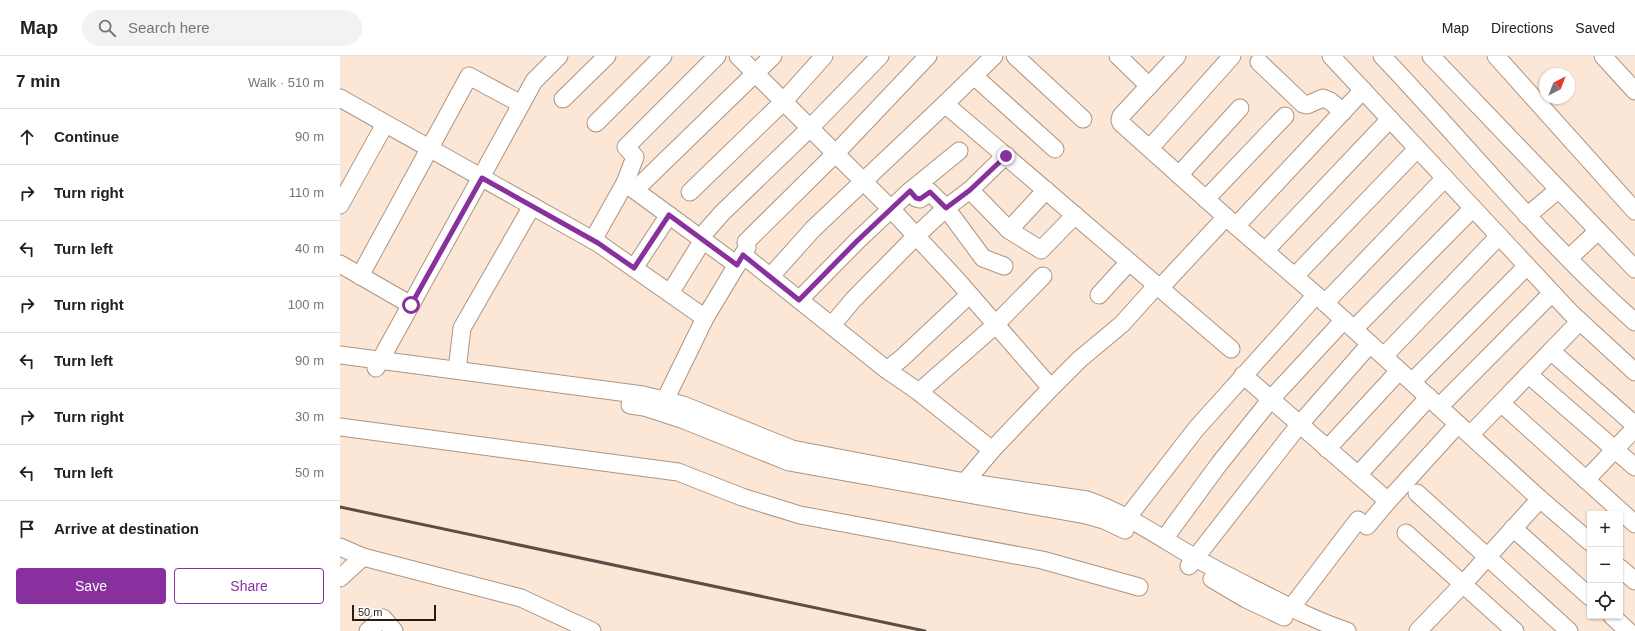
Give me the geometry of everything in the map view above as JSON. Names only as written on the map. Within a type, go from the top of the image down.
[{"type":"street","points":[[377,365],[482,178],[534,81],[559,56]]},
{"type":"street","points":[[563,99],[607,56]]},
{"type":"street","points":[[596,123],[663,56]]},
{"type":"street","points":[[630,186],[635,158],[626,147],[717,56]]},
{"type":"street","points":[[738,56],[809,129],[891,209],[970,295],[1051,388]]},
{"type":"street","points":[[593,240],[630,186],[755,74],[773,56]]},
{"type":"street","points":[[690,192],[783,102],[824,56]]},
{"type":"street","points":[[670,293],[702,239],[722,213],[809,129],[880,56]]},
{"type":"street","points":[[663,406],[705,318],[747,248],[746,242],[835,154],[928,56]]},
{"type":"street","points":[[770,277],[813,229],[994,56]]},
{"type":"street","points":[[1015,56],[1083,119]]},
{"type":"street","points":[[1118,56],[1149,86]]},
{"type":"street","points":[[1177,56],[1120,116],[1122,123],[1206,199],[1295,276],[1540,499],[1587,539]]},
{"type":"street","points":[[1150,148],[1232,56]]},
{"type":"street","points":[[1332,56],[1552,293],[1635,372]]},
{"type":"street","points":[[1382,56],[1430,107],[1527,216],[1607,297],[1635,322]]},
{"type":"street","points":[[1431,56],[1635,269]]},
{"type":"street","points":[[1496,56],[1635,210]]},
{"type":"street","points":[[1603,56],[1635,91]]},
{"type":"street","points":[[1259,62],[1303,104],[1307,105],[1323,98],[1330,101],[1343,112]]},
{"type":"street","points":[[360,276],[469,76],[521,104]]},
{"type":"street","points":[[974,76],[1055,149]]},
{"type":"street","points":[[965,482],[992,450],[1080,359],[1122,324],[1158,286],[1231,221],[1343,112],[1363,90]]},
{"type":"street","points":[[340,98],[593,240],[705,318]]},
{"type":"street","points":[[945,104],[1231,349]]},
{"type":"street","points":[[1179,175],[1240,108]]},
{"type":"street","points":[[1206,199],[1285,116]]},
{"type":"street","points":[[1265,251],[1390,119]]},
{"type":"street","points":[[340,205],[386,124]]},
{"type":"street","points":[[1295,276],[1417,149]]},
{"type":"street","points":[[799,300],[857,241],[910,191],[958,151]]},
{"type":"street","points":[[832,325],[853,300],[916,236],[946,208],[970,190],[1006,156]]},
{"type":"street","points":[[1123,523],[1196,429],[1243,375],[1445,178]]},
{"type":"street","points":[[630,186],[702,239],[770,277],[887,370],[918,392],[992,450]]},
{"type":"street","points":[[970,190],[1010,230],[1041,250],[1075,215]]},
{"type":"street","points":[[1010,230],[1046,190]]},
{"type":"street","points":[[1527,216],[1558,190]]},
{"type":"street","points":[[910,191],[916,198],[920,199],[930,192],[946,208],[983,258],[1004,266]]},
{"type":"street","points":[[457,370],[462,328],[532,206]]},
{"type":"street","points":[[1164,539],[1219,464],[1271,400],[1473,208]]},
{"type":"street","points":[[634,268],[669,215]]},
{"type":"street","points":[[1569,258],[1598,231]]},
{"type":"street","points":[[1384,356],[1499,236]]},
{"type":"street","points":[[1099,295],[1129,262]]},
{"type":"street","points":[[340,264],[411,305]]},
{"type":"street","points":[[1412,382],[1527,266]]},
{"type":"street","points":[[918,392],[992,328],[1043,276]]},
{"type":"street","points":[[1358,475],[1434,402],[1552,293]]},
{"type":"street","points":[[887,370],[970,295]]},
{"type":"street","points":[[1470,435],[1580,321]]},
{"type":"street","points":[[1192,562],[1298,424],[1370,344]]},
{"type":"street","points":[[1551,351],[1635,426],[1615,450],[1586,480]]},
{"type":"street","points":[[340,355],[377,365],[637,406],[683,405],[792,449],[965,482],[1087,500],[1102,505],[1123,523],[1192,562],[1330,626],[1347,631]]},
{"type":"street","points":[[340,365],[377,365],[457,370],[643,395],[684,420],[789,462],[1086,515],[1123,523],[1164,539],[1192,562],[1246,599],[1315,631]]},
{"type":"street","points":[[1327,449],[1399,370]]},
{"type":"street","points":[[1243,375],[1388,501]]},
{"type":"street","points":[[1528,375],[1635,467]]},
{"type":"street","points":[[1501,403],[1635,524]]},
{"type":"street","points":[[1290,608],[1362,523],[1388,501],[1458,424]]},
{"type":"street","points":[[340,427],[678,472],[742,497],[800,515],[1042,560],[1139,587]]},
{"type":"street","points":[[1417,493],[1569,631]]},
{"type":"street","points":[[1418,631],[1540,499]]},
{"type":"street","points":[[1513,528],[1587,594]]},
{"type":"street","points":[[1406,533],[1515,631]]},
{"type":"street","points":[[340,547],[363,557],[521,598],[592,631]]},
{"type":"street","points":[[340,578],[363,557]]},
{"type":"street","points":[[1623,571],[1635,582]]},
{"type":"street","points":[[368,631],[383,618],[394,631]]},
{"type":"street","points":[[1616,619],[1630,631],[1635,627]]},
{"type":"railway","points":[[340,507],[925,631]]},
{"type":"route","points":[[411,305],[482,178],[598,243],[634,268],[669,215],[737,265],[743,255],[799,300],[857,241],[910,191],[916,198],[920,199],[923,198],[926,193],[930,192],[946,208],[970,190],[1006,156]]}]
